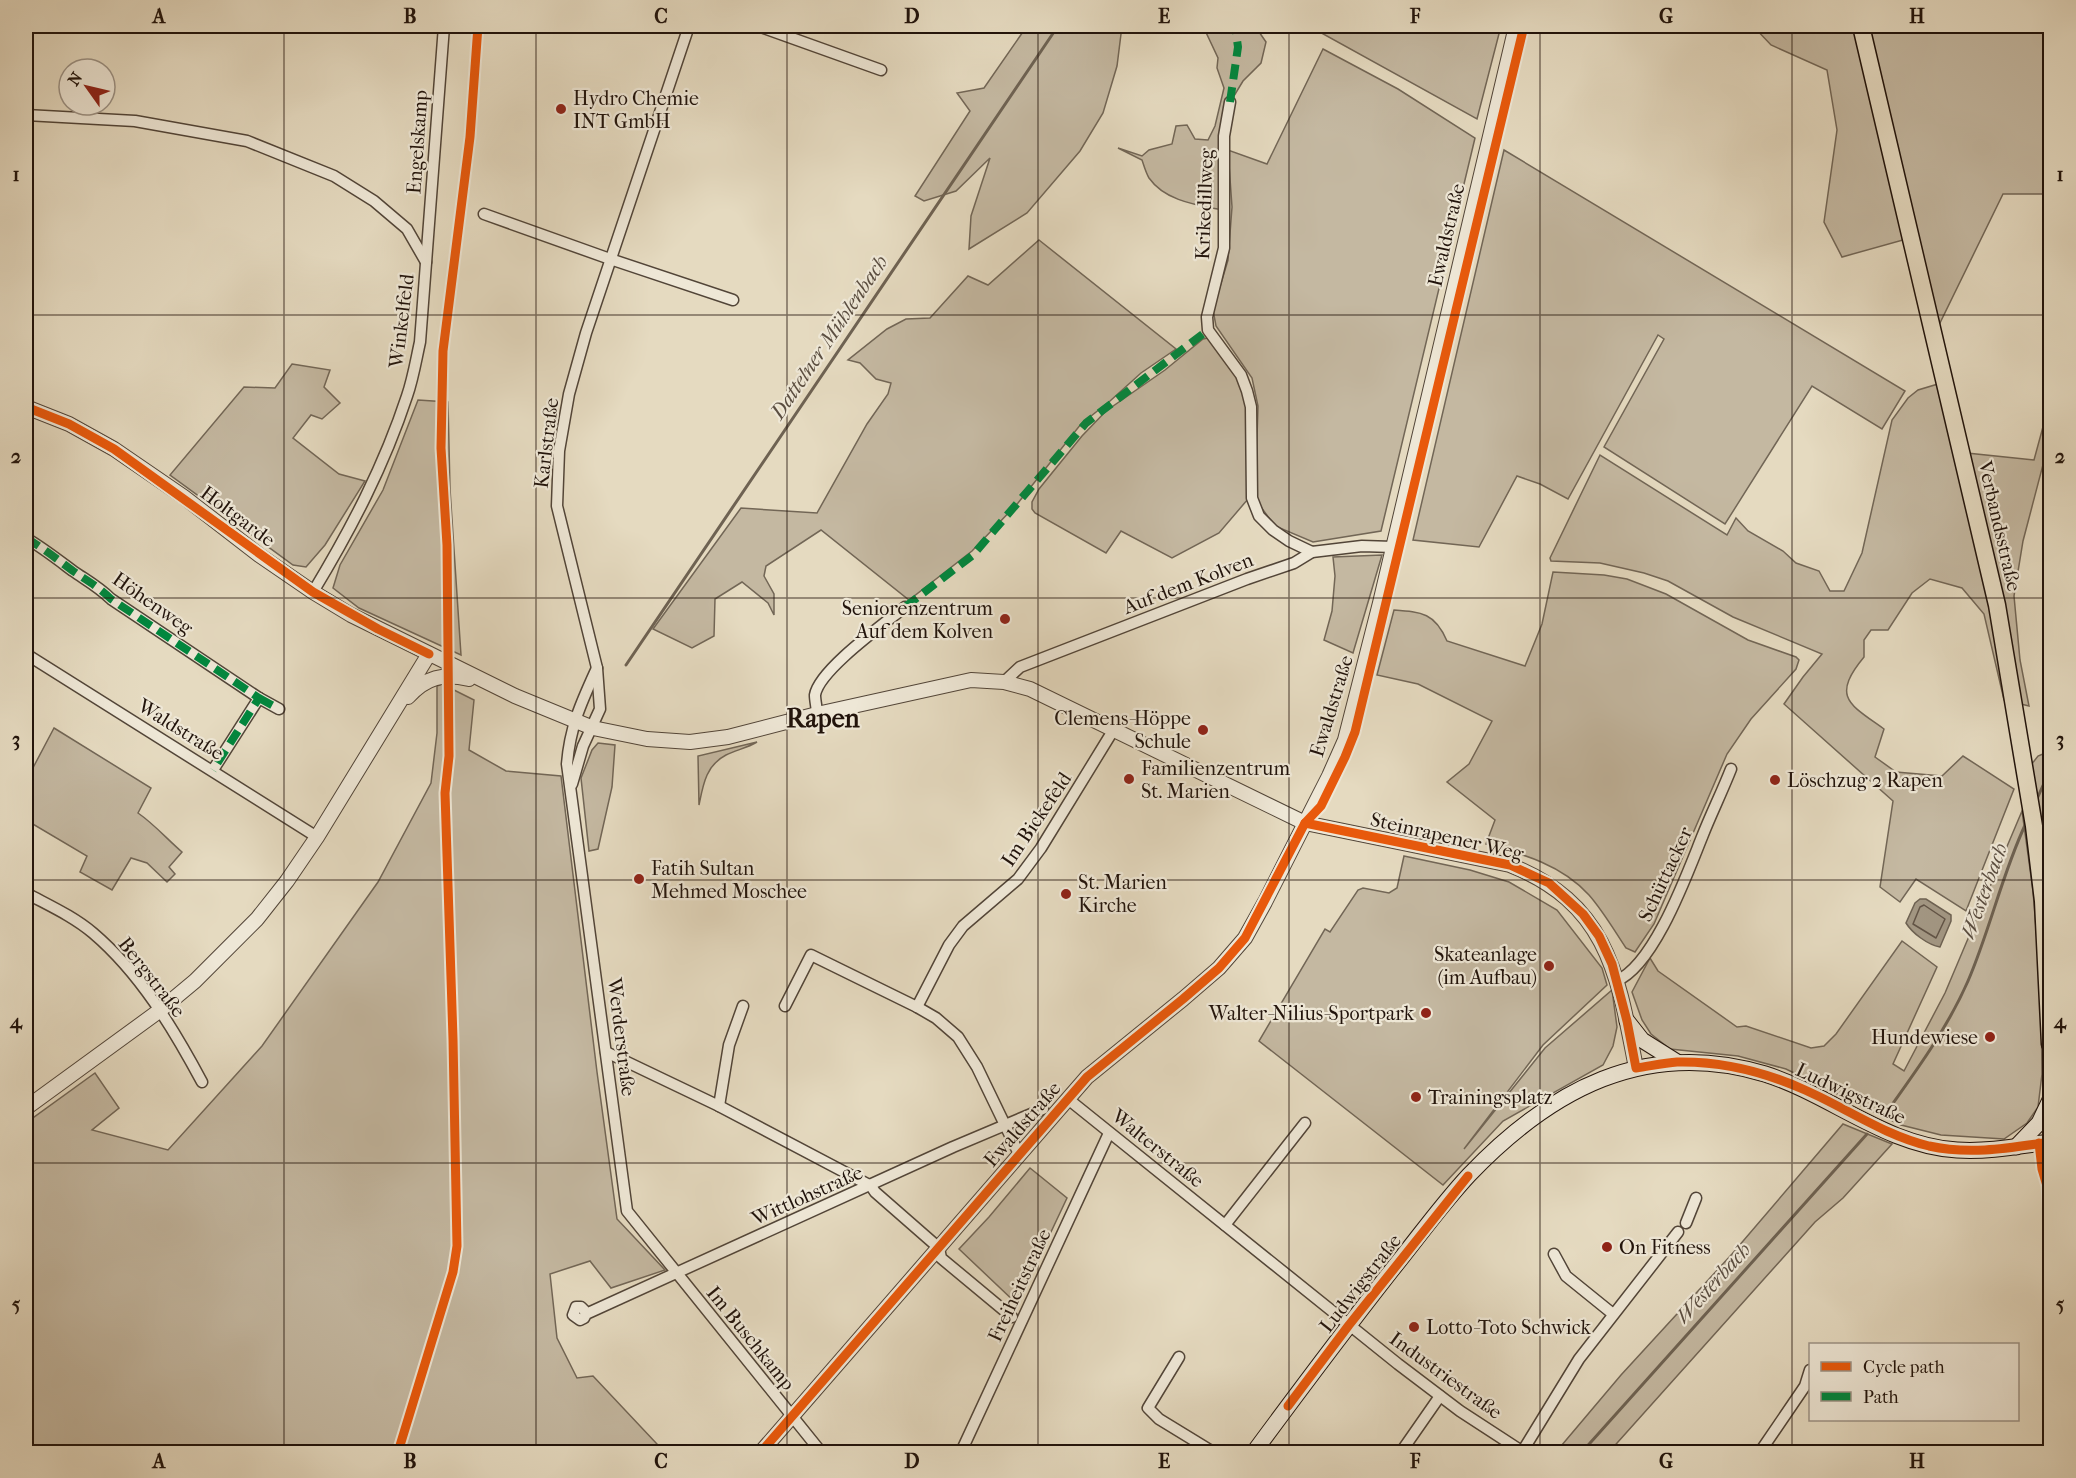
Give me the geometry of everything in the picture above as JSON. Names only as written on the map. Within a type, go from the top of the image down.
[{"type":"main road","name":"Verbandsstraße","points":[[1861,26],[1997,604],[2031,810],[2043,901],[2050,1044]]},
{"type":"main road","points":[[1627,1021],[1642,1040],[1677,1062]]},
{"type":"main road","name":"Ludwigstraße","points":[[1254,1452],[1349,1325],[1468,1176],[1506,1139],[1540,1111],[1581,1088],[1636,1068],[1677,1062],[1727,1065],[1769,1076],[1805,1090],[1890,1133],[1931,1146],[1984,1151],[2050,1142]]},
{"type":"main road","points":[[2016,1147],[2039,1123],[2050,1100]]},
{"type":"street","name":"Engelskamp","points":[[426,262],[444,26]]},
{"type":"street","name":"Karlstraße","points":[[593,729],[600,709],[597,668],[557,506],[559,451],[569,394],[586,333],[689,26]]},
{"type":"street","points":[[758,26],[881,70]]},
{"type":"street","name":"Ewaldstraße","points":[[761,1452],[1087,1077],[1219,968],[1239,945],[1260,911],[1345,740],[1516,26]]},
{"type":"street","name":"Krikedillweg","points":[[1230,102],[1224,136],[1224,248],[1207,317],[1208,330],[1241,375],[1247,391],[1251,407],[1252,498],[1259,516],[1288,541],[1312,552]]},
{"type":"street","name":"Winkelfeld","points":[[26,115],[135,121],[247,141],[334,176],[374,201],[407,229],[426,262],[420,342],[408,394],[369,494],[313,592]]},
{"type":"street","points":[[484,214],[733,300]]},
{"type":"street","name":"Holtgarde","points":[[26,407],[69,424],[114,449],[313,592],[369,624],[433,656]]},
{"type":"street","name":"Höhenweg","points":[[26,538],[62,560],[72,570],[103,590],[111,599],[279,709]]},
{"type":"street","name":"Auf dem Kolven","points":[[1004,682],[1020,667],[1294,563],[1312,552],[1362,546],[1393,547]]},
{"type":"street","points":[[817,714],[815,695],[822,679],[835,665],[905,607]]},
{"type":"street","name":"Waldstraße","points":[[26,654],[317,837]]},
{"type":"street","points":[[397,708],[417,687],[433,656]]},
{"type":"street","points":[[26,1108],[159,1011],[195,981],[250,927],[287,881],[317,837],[397,708],[433,656]]},
{"type":"street","name":"Steinrapener Weg","points":[[433,656],[593,729],[647,739],[690,742],[728,737],[817,714],[971,680],[1004,682],[1030,689],[1305,823],[1510,865],[1549,883],[1583,914],[1599,936],[1617,981],[1636,1068]]},
{"type":"street","points":[[574,721],[597,668]]},
{"type":"street","points":[[417,687],[441,676],[454,675],[488,683]]},
{"type":"street","points":[[213,770],[259,698]]},
{"type":"street","name":"Werderstraße","points":[[574,721],[569,740],[567,764],[627,1212],[676,1274]]},
{"type":"street","name":"Werderstraße","points":[[571,788],[583,746],[593,729]]},
{"type":"street","name":"Im Bickefeld","points":[[917,1007],[949,945],[963,926],[1018,879],[1041,848],[1114,729]]},
{"type":"street","name":"Schüttacker","points":[[1617,981],[1627,977],[1635,968],[1669,915],[1731,769]]},
{"type":"street","name":"Bergstraße","points":[[26,892],[93,933],[130,971],[185,1051],[202,1082]]},
{"type":"street","points":[[785,1006],[811,955],[936,1018],[958,1037],[977,1067],[1019,1154]]},
{"type":"street","points":[[719,1106],[729,1045],[743,1006]]},
{"type":"street","points":[[606,1052],[719,1106],[871,1186],[939,1248],[941,1258],[1012,1317]]},
{"type":"street","name":"Walterstraße","points":[[1068,1099],[1349,1325]]},
{"type":"street","name":"Wittlohstraße","points":[[586,1314],[1043,1108]]},
{"type":"street","points":[[1225,1225],[1305,1124]]},
{"type":"street","name":"Freiheitstraße","points":[[961,1452],[1109,1133]]},
{"type":"street","points":[[1686,1223],[1696,1198]]},
{"type":"street","points":[[1522,1452],[1579,1359],[1678,1232]]},
{"type":"street","points":[[1554,1254],[1566,1276],[1613,1314]]},
{"type":"street","name":"Im Buschkamp","points":[[676,1274],[821,1452]]},
{"type":"street","name":"Industriestraße","points":[[1349,1325],[1440,1396],[1522,1452]]},
{"type":"street","points":[[1179,1357],[1148,1408],[1159,1419],[1213,1452]]},
{"type":"street","points":[[1760,1452],[1804,1386],[1809,1373]]},
{"type":"street","points":[[1401,1452],[1440,1396]]},
{"type":"shaded area","points":[[1027,26],[1122,26],[1117,66],[1103,113],[1080,151],[1027,213],[969,249],[971,216],[990,158],[956,191],[924,201],[915,196],[970,111],[957,93],[984,88]]},
{"type":"shaded area","points":[[1203,26],[1255,26],[1266,42],[1261,63],[1243,81],[1223,114],[1222,210],[1182,201],[1164,192],[1149,178],[1142,160],[1118,148],[1142,156],[1149,150],[1172,144],[1176,126],[1187,125],[1195,139],[1208,140],[1215,126],[1224,88],[1217,68],[1218,58]]},
{"type":"shaded area","points":[[1319,26],[1501,26],[1477,119],[1316,30]]},
{"type":"shaded area","points":[[1753,26],[1854,26],[1903,240],[1842,257],[1824,222],[1837,130],[1827,70],[1771,45]]},
{"type":"shaded area","points":[[1867,26],[2050,26],[2050,194],[2003,194],[1937,329]]},
{"type":"shaded area","points":[[1323,49],[1398,89],[1475,138],[1381,531],[1313,542],[1275,526],[1255,499],[1258,406],[1252,378],[1216,326],[1213,310],[1228,260],[1232,207],[1228,150],[1267,164]]},
{"type":"shaded area","points":[[1504,150],[1905,391],[1882,429],[1812,386],[1725,524],[1604,447],[1664,339],[1658,335],[1568,499],[1540,484],[1517,476],[1479,547],[1413,540]]},
{"type":"shaded area","points":[[1039,240],[1176,349],[1141,373],[1081,424],[1018,503],[972,551],[909,600],[821,530],[766,566],[764,576],[774,594],[774,615],[768,603],[742,582],[715,599],[714,636],[692,648],[653,629],[741,508],[817,513],[867,424],[888,394],[891,383],[876,379],[860,363],[848,360],[887,329],[906,319],[930,318],[968,276],[988,285]]},
{"type":"shaded area","points":[[1208,338],[1239,380],[1247,397],[1248,499],[1219,533],[1172,558],[1121,531],[1106,553],[1035,513],[1032,509],[1032,502],[1039,489],[1082,436],[1106,411],[1165,370],[1203,339]]},
{"type":"shaded area","points":[[292,364],[330,370],[324,387],[340,403],[322,419],[311,415],[293,438],[339,474],[365,481],[325,545],[306,567],[293,565],[170,475],[244,387],[275,388]]},
{"type":"shaded area","points":[[1938,384],[1967,453],[2034,460],[2050,401],[2050,438],[2023,541],[2014,596],[2020,660],[2029,706],[2004,700],[1984,614],[1962,588],[1930,579],[1912,593],[1888,630],[1871,630],[1864,640],[1864,657],[1848,682],[1849,699],[1854,706],[1884,729],[1875,757],[1896,772],[1942,776],[1963,756],[2014,789],[1966,911],[1916,879],[1900,902],[1880,887],[1893,801],[1784,704],[1822,654],[1733,617],[1668,581],[1600,563],[1551,561],[1550,558],[1600,455],[1727,535],[1736,518],[1748,531],[1783,551],[1796,563],[1819,571],[1830,591],[1844,591],[1862,553],[1892,420],[1908,398],[1918,390]]},
{"type":"shaded area","points":[[418,400],[448,402],[450,489],[461,655],[359,608],[333,588],[340,565],[383,490]]},
{"type":"shaded area","points":[[1382,555],[1353,653],[1324,640],[1332,611],[1335,576],[1333,557]]},
{"type":"shaded area","points":[[1553,572],[1604,575],[1627,579],[1666,594],[1748,640],[1799,660],[1796,669],[1751,719],[1727,754],[1654,924],[1635,952],[1626,948],[1594,901],[1567,876],[1541,862],[1486,844],[1495,820],[1447,782],[1469,764],[1492,721],[1418,684],[1377,675],[1394,610],[1427,616],[1438,625],[1447,641],[1525,666],[1542,624]]},
{"type":"shaded area","points":[[442,684],[474,700],[469,750],[506,771],[561,776],[617,1219],[665,1270],[611,1288],[590,1261],[550,1274],[557,1338],[577,1378],[593,1376],[657,1444],[651,1452],[26,1452],[26,1123],[95,1073],[119,1108],[92,1130],[168,1150],[262,1046],[378,882],[431,783],[437,733],[437,686]]},
{"type":"shaded area","points":[[2050,726],[2050,819],[2039,820],[2031,765],[2038,756],[2043,754]]},
{"type":"shaded area","points":[[54,728],[151,788],[138,813],[182,852],[169,867],[175,874],[167,882],[147,863],[131,858],[112,890],[80,872],[87,856],[26,820],[26,781]]},
{"type":"shaded area","points":[[757,742],[726,755],[714,764],[706,776],[699,805],[698,756]]},
{"type":"shaded area","points":[[598,743],[615,745],[612,787],[598,849],[589,851],[581,778],[592,750]]},
{"type":"shaded area","points":[[2022,811],[2033,891],[2041,991],[2042,1074],[2038,1107],[2027,1123],[2004,1139],[1941,1135],[1901,1125],[1786,1069],[1738,1056],[1670,1049],[1651,1034],[1642,1020],[1632,992],[1650,958],[1658,971],[1737,1027],[1746,1026],[1811,1048],[1824,1046],[1836,1034],[1902,941],[1937,967],[1893,1064],[1904,1071],[1945,993]]},
{"type":"shaded area","name":"Walter-Nilius-Sportpark","points":[[1404,856],[1470,870],[1509,882],[1557,910],[1602,968],[1607,985],[1543,1045],[1464,1149],[1545,1048],[1612,990],[1617,1027],[1613,1046],[1603,1065],[1503,1121],[1443,1185],[1259,1041],[1325,929],[1330,932],[1358,890],[1363,888],[1389,893],[1397,888]]},
{"type":"shaded area","points":[[1843,1124],[1892,1144],[1843,1198],[1815,1222],[1609,1452],[1556,1452],[1621,1375],[1732,1254]]},
{"type":"shaded area","points":[[1030,1168],[1067,1198],[1017,1304],[959,1249]]},
{"type":"water","points":[[1920,899],[1926,899],[1951,915],[1951,921],[1940,947],[1921,938],[1906,923],[1915,903]]},
{"type":"waterway","name":"Dattelner Mühlenbach","points":[[626,665],[1058,26]]},
{"type":"waterway","name":"Westerbach","points":[[2036,801],[2050,770]]},
{"type":"waterway","name":"Westerbach","points":[[1886,1113],[1930,1049],[1960,999],[1976,962],[2010,862],[2026,823]]},
{"type":"waterway","name":"Westerbach","points":[[1582,1452],[1867,1134]]},
{"type":"marked path","points":[[1230,102],[1238,47],[1235,26]]},
{"type":"marked path","points":[[905,607],[973,555],[1086,423],[1208,330]]},
{"type":"marked path","points":[[26,538],[111,599],[259,698],[213,770]]},
{"type":"marked path","points":[[259,698],[279,709]]},
{"type":"cycle path","points":[[398,1452],[453,1272],[457,1246],[445,793],[449,756],[447,545],[441,448],[443,351],[470,137],[478,26]]},
{"type":"cycle path","points":[[761,1452],[1087,1077],[1219,968],[1245,938],[1305,823],[1321,806],[1355,732],[1524,26]]},
{"type":"cycle path","points":[[26,407],[69,424],[114,449],[313,592],[378,629],[429,654]]},
{"type":"cycle path","points":[[1305,823],[1510,865],[1549,883],[1583,914],[1599,936],[1612,964],[1636,1068],[1672,1062],[1693,1062],[1710,1063],[1759,1073],[1805,1090],[1896,1135],[1944,1149],[2005,1148],[2050,1142]]},
{"type":"cycle path","points":[[2039,1143],[2042,1169],[2047,1186],[2050,1229]]},
{"type":"cycle path","points":[[1288,1406],[1349,1325],[1468,1176]]},
{"type":"place","name":"Hydro Chemie INT GmbH","points":[[561,109]]},
{"type":"place","name":"Seniorenzentrum Auf dem Kolven","points":[[1005,619]]},
{"type":"place","name":"Clemens-Höppe Schule","points":[[1203,730]]},
{"type":"place","name":"Familienzentrum St. Marien","points":[[1129,779]]},
{"type":"place","name":"Löschzug 2 Rapen","points":[[1775,780]]},
{"type":"place","name":"Fatih Sultan Mehmed Moschee","points":[[639,879]]},
{"type":"place","name":"St. Marien Kirche","points":[[1066,894]]},
{"type":"place","name":"Skateanlage (im Aufbau)","points":[[1549,966]]},
{"type":"place","name":"Walter-Nilius-Sportpark","points":[[1426,1013]]},
{"type":"place","name":"Hundewiese","points":[[1990,1037]]},
{"type":"place","name":"Trainingsplatz","points":[[1416,1097]]},
{"type":"place","name":"On Fitness","points":[[1607,1247]]},
{"type":"place","name":"Lotto-Toto Schwick","points":[[1414,1327]]},
{"type":"district","name":"Rapen","points":[[823,718]]}]
